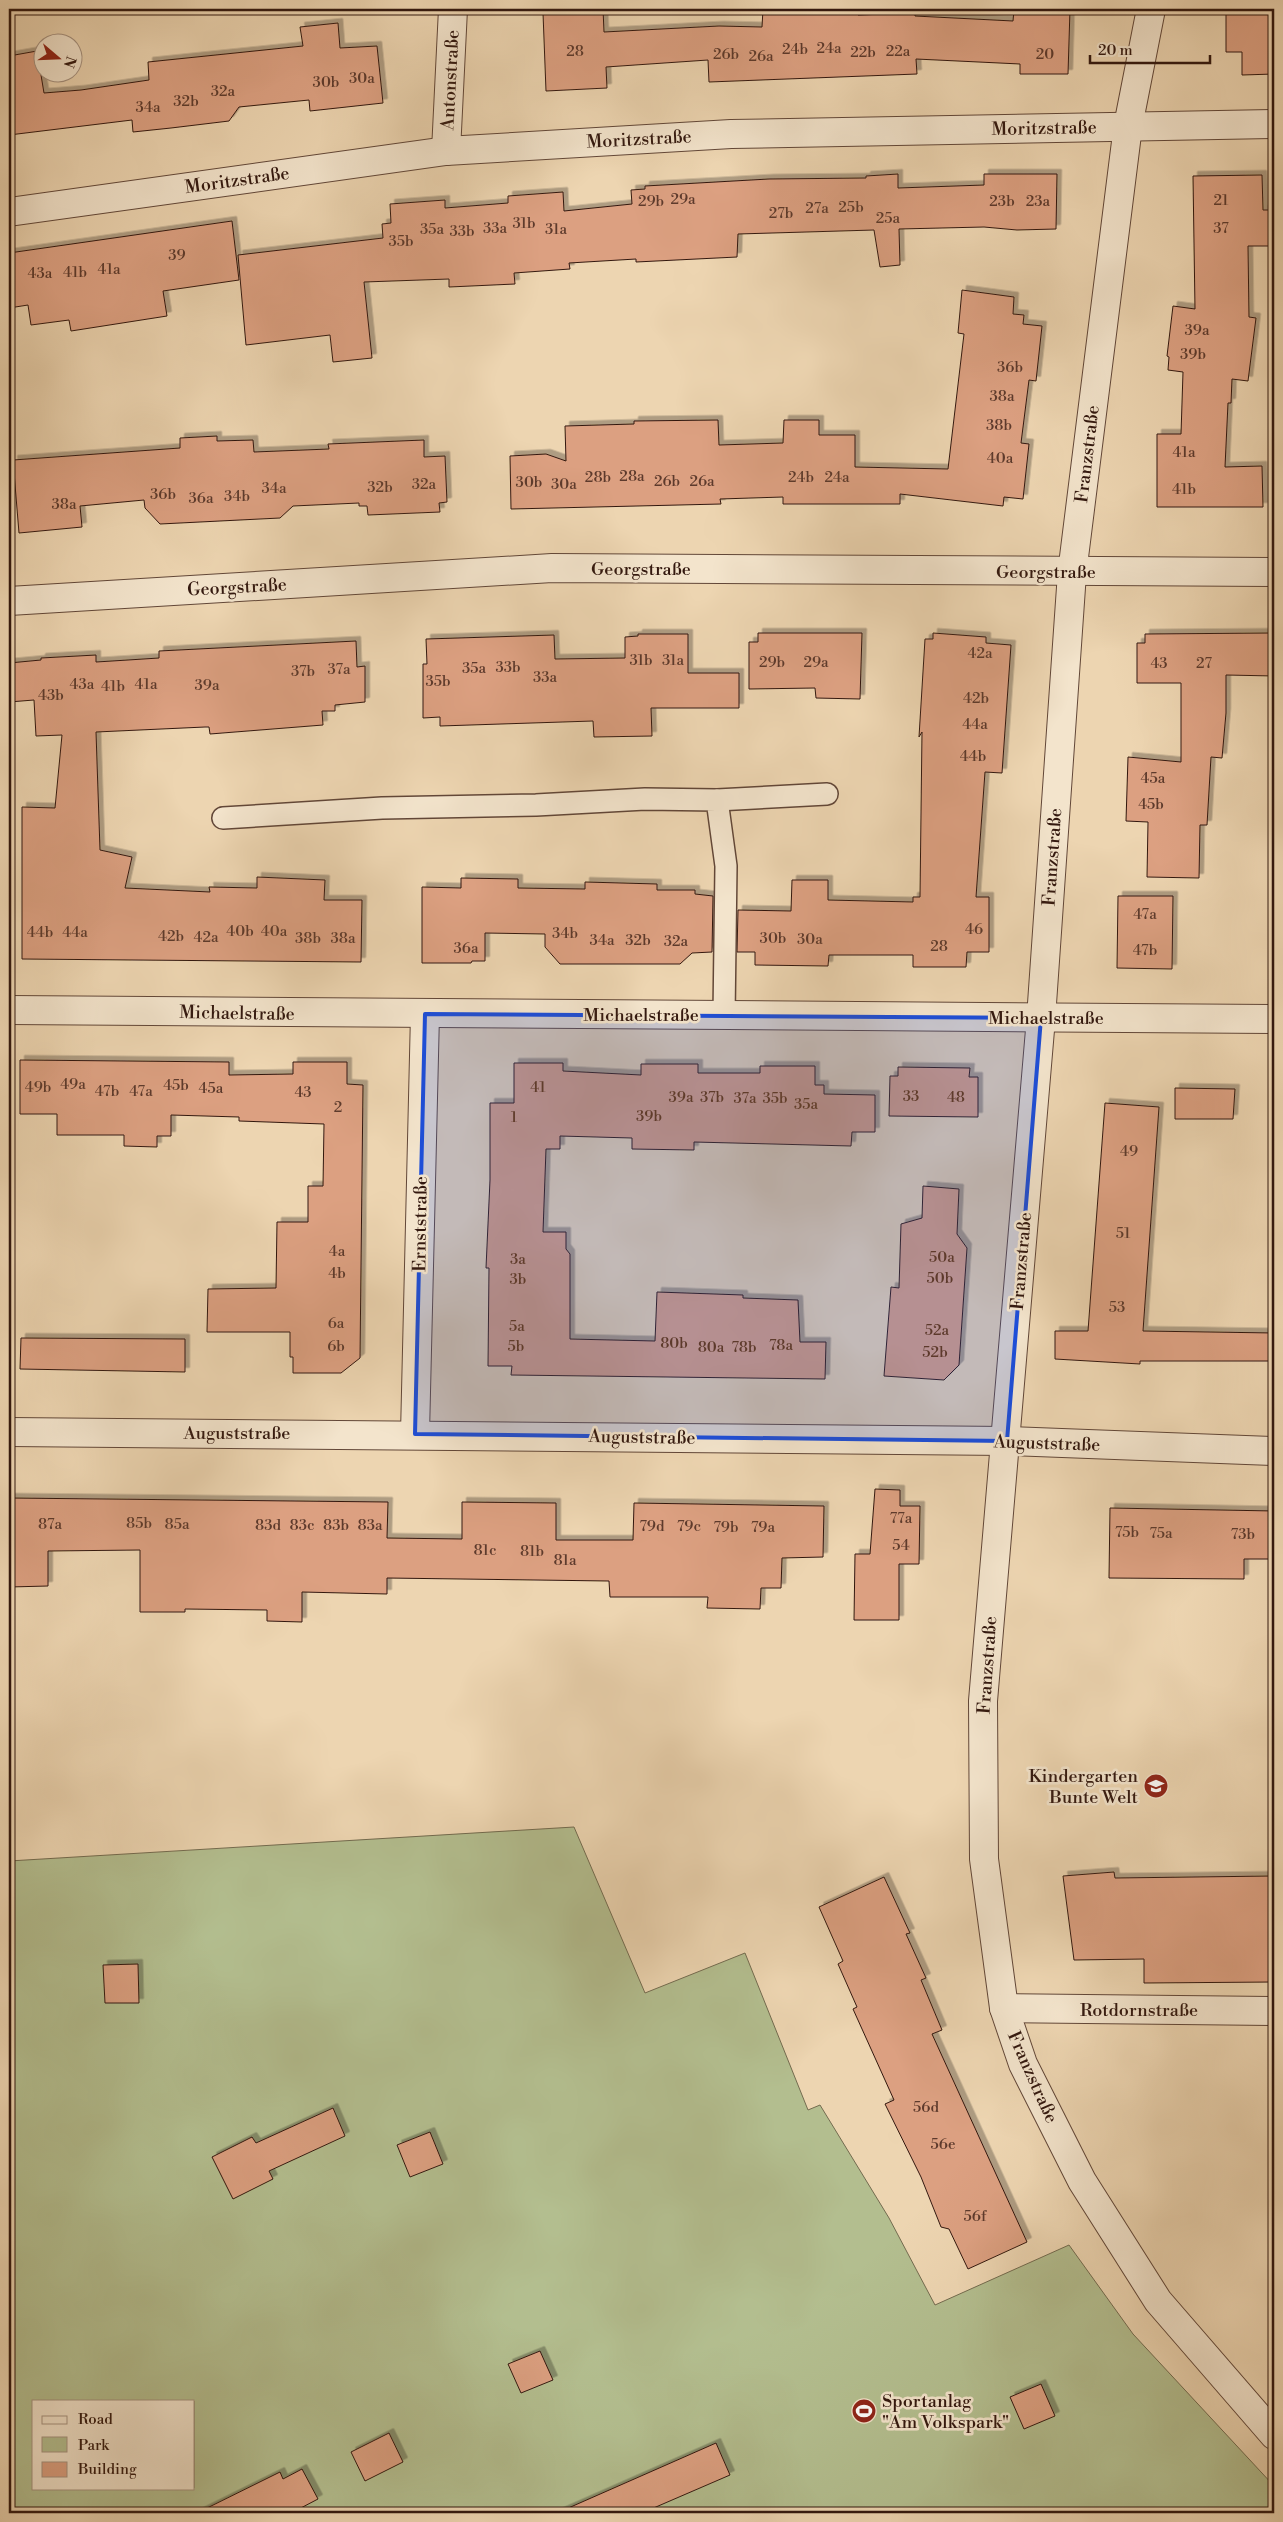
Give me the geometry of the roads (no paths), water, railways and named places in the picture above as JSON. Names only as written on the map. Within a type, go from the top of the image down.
[{"type":"street","name":"Antonstraße","points":[[446,151],[454,9]]},
{"type":"street","name":"Franzstraße","points":[[1151,9],[1128,126],[1072,572],[1041,1018],[1007,1442],[983,1701],[982,1825],[984,1859],[1004,2008],[1023,2064],[1082,2181],[1158,2301],[1274,2435]]},
{"type":"street","name":"Moritzstraße","points":[[9,212],[446,151],[730,134],[1274,124]]},
{"type":"street","name":"Georgstraße","points":[[9,601],[552,568],[1274,572]]},
{"type":"street","name":"Michaelstraße","points":[[9,1010],[1274,1019]]},
{"type":"street","name":"Ernststraße","points":[[415,1434],[424,1014]]},
{"type":"street","name":"Auguststraße","points":[[9,1432],[415,1434],[1007,1442],[1274,1451]]},
{"type":"street","name":"Rotdornstraße","points":[[1004,2008],[1274,2011]]},
{"type":"lane","points":[[223,818],[382,808],[536,805],[645,799],[717,800],[827,794]]},
{"type":"lane","points":[[717,800],[726,866],[724,1016]]},
{"type":"place","name":"Kindergarten Bunte Welt","points":[[1156,1786]]},
{"type":"place","name":"Sportanlag \"Am Volkspark\"","points":[[864,2411]]}]
